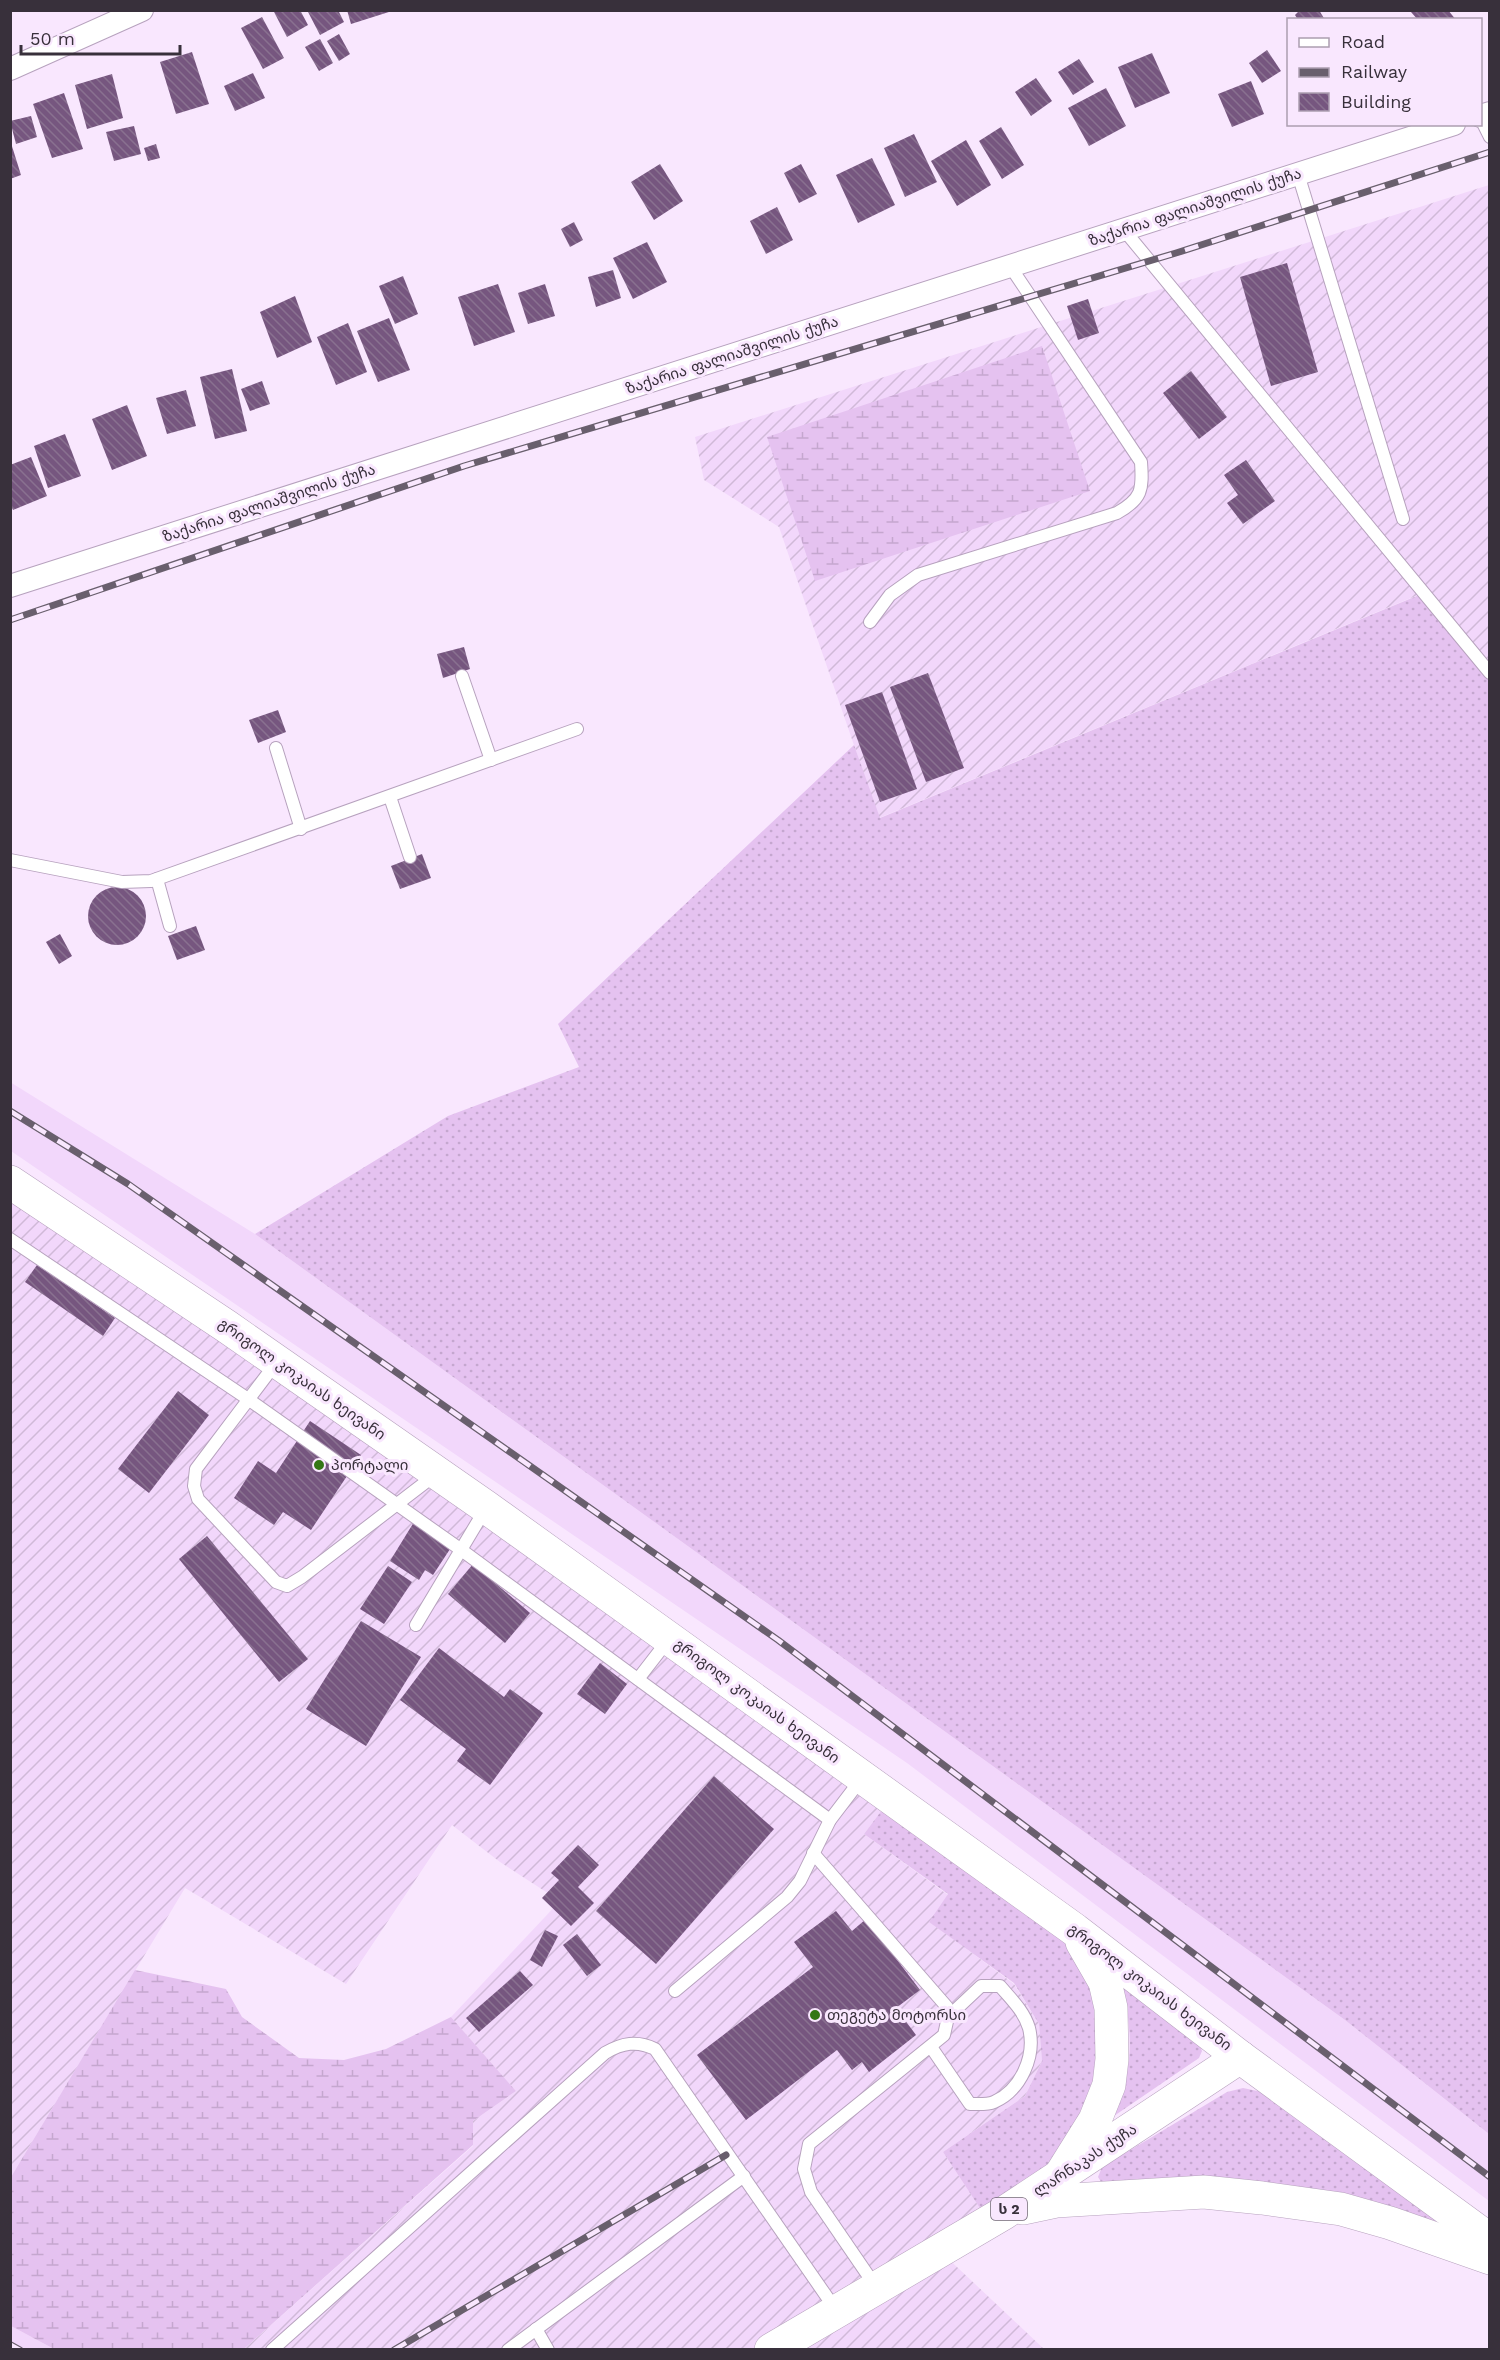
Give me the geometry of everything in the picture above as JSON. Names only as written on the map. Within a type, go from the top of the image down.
[{"type":"main road","name":"გრიგოლ კოკაიას ხეივანი","points":[[10,1182],[277,1362],[670,1638],[1076,1930],[1240,2057],[1490,2240]]},
{"type":"main road","points":[[1060,2176],[1095,2120],[1109,2085],[1112,2059],[1111,2008],[1105,1982],[1076,1930]]},
{"type":"main road","name":"ლარნაკას ქუჩა","points":[[771,2349],[1004,2213],[1240,2057]]},
{"type":"main road","points":[[1004,2213],[1056,2201],[1204,2192],[1341,2209],[1390,2223],[1490,2258]]},
{"type":"street","points":[[10,69],[142,10]]},
{"type":"street","name":"ზაქარია ფალიაშვილის ქუჩა","points":[[10,586],[1448,126]]},
{"type":"lane","points":[[1482,121],[1490,137]]},
{"type":"lane","points":[[1298,174],[1402,519]]},
{"type":"lane","points":[[1124,230],[1490,673]]},
{"type":"lane","points":[[870,622],[890,595],[918,575],[1117,513],[1134,503],[1142,483],[1141,462],[1010,266]]},
{"type":"lane","points":[[462,676],[491,760]]},
{"type":"lane","points":[[10,860],[122,882],[151,882],[578,729]]},
{"type":"lane","points":[[276,748],[301,829]]},
{"type":"lane","points":[[390,796],[410,857]]},
{"type":"lane","points":[[157,879],[170,926]]},
{"type":"lane","points":[[10,1239],[248,1399],[459,1549],[830,1821]]},
{"type":"lane","points":[[277,1362],[196,1469],[194,1486],[198,1499],[276,1582],[287,1586],[302,1577],[437,1473]]},
{"type":"lane","points":[[416,1625],[486,1507]]},
{"type":"lane","points":[[638,1679],[670,1638]]},
{"type":"lane","points":[[675,1991],[788,1897],[800,1881],[830,1821],[863,1777]]},
{"type":"lane","points":[[813,1853],[947,2007],[948,2018],[944,2035],[809,2144],[804,2169],[811,2192],[876,2287]]},
{"type":"lane","points":[[931,2047],[970,2104],[993,2103],[1013,2089],[1027,2066],[1032,2045],[1029,2027],[1022,2011],[1000,1986],[981,1986],[948,2018]]},
{"type":"lane","points":[[272,2349],[605,2053],[617,2046],[643,2043],[655,2049],[837,2311]]},
{"type":"lane","points":[[508,2349],[744,2176]]},
{"type":"lane","points":[[536,2329],[548,2349]]},
{"type":"shaded area","points":[[1489,185],[1489,673],[1423,593],[879,818],[779,527],[704,480],[695,437]]},
{"type":"shaded area","points":[[10,1082],[255,1234],[1345,2020],[1489,2134],[1489,2201],[907,1763],[11,1151]]},
{"type":"shaded area","points":[[11,1182],[891,1798],[864,1834],[948,1895],[930,1922],[1014,1984],[1039,2024],[1042,2061],[1025,2096],[943,2152],[989,2222],[940,2251],[1044,2349],[244,2349],[473,2146],[473,2121],[516,2091],[451,2017],[560,1901],[500,1862],[452,1825],[346,1984],[185,1888],[11,2177]]},
{"type":"shaded area","points":[[11,2326],[54,2349],[11,2349]]},
{"type":"green space","points":[[1042,346],[1090,491],[815,581],[767,437]]},
{"type":"green space","points":[[1424,593],[1490,673],[1489,2134],[1345,2020],[255,1234],[448,1116],[579,1067],[558,1024],[854,745],[880,818]]},
{"type":"green space","points":[[891,1798],[1075,1930],[1105,1982],[1095,2120],[989,2222],[943,2152],[1025,2096],[1042,2061],[1039,2024],[1014,1983],[929,1922],[948,1894],[864,1834]]},
{"type":"green space","points":[[135,1970],[226,1989],[242,2017],[299,2058],[344,2060],[386,2049],[451,2017],[516,2091],[473,2121],[473,2145],[244,2349],[54,2349],[11,2326],[11,2177]]},
{"type":"green space","points":[[1123,1987],[1198,2040],[1202,2051],[1199,2058],[1111,2118],[1125,2082],[1128,2066],[1130,2043]]},
{"type":"green space","points":[[1243,2088],[1262,2092],[1439,2219],[1434,2226],[1103,2185],[1098,2177],[1102,2167],[1227,2092]]},
{"type":"building","points":[[273,10],[300,10],[308,25],[287,37]]},
{"type":"building","points":[[307,10],[338,10],[344,22],[320,35]]},
{"type":"building","points":[[347,10],[392,10],[392,11],[351,24]]},
{"type":"building","points":[[1300,10],[1319,10],[1324,18],[1297,18],[1295,15]]},
{"type":"building","points":[[1413,10],[1448,10],[1454,18],[1416,18],[1411,12]]},
{"type":"building","points":[[262,17],[284,58],[263,69],[241,28]]},
{"type":"building","points":[[339,34],[350,54],[339,61],[327,41]]},
{"type":"building","points":[[320,39],[333,63],[319,71],[305,47]]},
{"type":"building","points":[[1267,50],[1281,71],[1262,83],[1249,63]]},
{"type":"building","points":[[192,52],[209,104],[176,114],[160,62]]},
{"type":"building","points":[[1152,53],[1170,93],[1135,108],[1118,67]]},
{"type":"building","points":[[1079,59],[1094,82],[1073,95],[1058,72]]},
{"type":"building","points":[[253,73],[265,98],[235,111],[224,86]]},
{"type":"building","points":[[112,74],[123,118],[87,129],[75,85]]},
{"type":"building","points":[[1036,78],[1052,101],[1031,116],[1015,92]]},
{"type":"building","points":[[1251,81],[1264,114],[1232,127],[1218,94]]},
{"type":"building","points":[[1106,88],[1126,126],[1089,146],[1068,108]]},
{"type":"building","points":[[64,93],[83,149],[52,158],[33,104]]},
{"type":"building","points":[[31,116],[37,137],[16,144],[10,121]]},
{"type":"building","points":[[134,126],[141,154],[114,161],[106,132]]},
{"type":"building","points":[[1001,127],[1024,165],[1002,179],[979,141]]},
{"type":"building","points":[[914,134],[937,182],[905,197],[884,148]]},
{"type":"building","points":[[966,140],[991,185],[957,206],[931,161]]},
{"type":"building","points":[[10,144],[21,175],[10,179]]},
{"type":"building","points":[[156,144],[160,158],[148,161],[144,148]]},
{"type":"building","points":[[872,158],[895,205],[858,223],[836,175]]},
{"type":"building","points":[[660,164],[683,201],[654,220],[631,182]]},
{"type":"building","points":[[801,164],[817,194],[799,203],[784,173]]},
{"type":"building","points":[[777,207],[793,240],[766,254],[750,221]]},
{"type":"building","points":[[574,222],[583,240],[570,247],[561,229]]},
{"type":"building","points":[[647,242],[667,282],[633,299],[613,258]]},
{"type":"building","points":[[1287,263],[1318,372],[1271,386],[1240,277]]},
{"type":"building","points":[[613,270],[621,298],[596,307],[588,277]]},
{"type":"building","points":[[403,276],[418,314],[395,324],[379,286]]},
{"type":"building","points":[[498,284],[515,332],[474,346],[458,297]]},
{"type":"building","points":[[545,284],[555,316],[528,324],[518,293]]},
{"type":"building","points":[[295,296],[312,342],[277,358],[260,312]]},
{"type":"building","points":[[1088,299],[1099,333],[1078,340],[1067,306]]},
{"type":"building","points":[[389,318],[410,370],[378,382],[357,331]]},
{"type":"building","points":[[348,323],[367,372],[336,385],[317,337]]},
{"type":"building","points":[[232,369],[247,431],[215,439],[200,377]]},
{"type":"building","points":[[1191,371],[1227,417],[1199,439],[1163,393]]},
{"type":"building","points":[[262,381],[270,404],[250,411],[241,389]]},
{"type":"building","points":[[186,390],[196,426],[167,434],[156,398]]},
{"type":"building","points":[[127,405],[147,456],[112,470],[92,419]]},
{"type":"building","points":[[65,434],[81,476],[48,488],[34,446]]},
{"type":"building","points":[[31,457],[47,496],[13,510],[10,504],[10,465]]},
{"type":"building","points":[[1246,460],[1275,501],[1243,524],[1227,503],[1238,495],[1224,475]]},
{"type":"building","points":[[464,647],[470,669],[443,678],[437,654]]},
{"type":"building","points":[[928,673],[964,768],[926,782],[890,687]]},
{"type":"building","points":[[882,692],[917,789],[880,802],[845,705]]},
{"type":"building","points":[[278,710],[286,732],[258,743],[249,720]]},
{"type":"building","points":[[422,854],[431,878],[400,889],[391,866]]},
{"type":"building","points":[[117,887],[128,889],[141,900],[146,916],[144,927],[133,940],[117,945],[106,943],[93,932],[88,916],[90,905],[101,892]]},
{"type":"building","points":[[196,926],[205,950],[177,960],[168,936]]},
{"type":"building","points":[[60,934],[72,956],[59,964],[46,942]]},
{"type":"building","points":[[37,1265],[115,1318],[103,1336],[25,1282]]},
{"type":"building","points":[[178,1391],[209,1415],[149,1493],[118,1469]]},
{"type":"building","points":[[310,1421],[361,1455],[311,1530],[283,1512],[274,1525],[234,1498],[258,1461],[276,1473]]},
{"type":"building","points":[[414,1522],[452,1546],[433,1575],[425,1570],[419,1580],[390,1561]]},
{"type":"building","points":[[207,1536],[308,1659],[279,1682],[179,1559]]},
{"type":"building","points":[[473,1564],[530,1613],[505,1643],[448,1594]]},
{"type":"building","points":[[388,1566],[412,1582],[384,1624],[360,1609]]},
{"type":"building","points":[[361,1621],[421,1657],[366,1746],[306,1709]]},
{"type":"building","points":[[439,1648],[504,1697],[510,1689],[543,1713],[490,1785],[457,1761],[466,1749],[400,1700]]},
{"type":"building","points":[[600,1663],[627,1684],[605,1714],[577,1694]]},
{"type":"building","points":[[714,1776],[774,1829],[656,1964],[596,1911]]},
{"type":"building","points":[[578,1845],[599,1865],[578,1887],[594,1903],[571,1926],[542,1898],[559,1880],[551,1873]]},
{"type":"building","points":[[836,1911],[852,1931],[866,1919],[920,1990],[896,2008],[916,2035],[869,2072],[862,2062],[852,2070],[837,2050],[746,2120],[697,2055],[813,1967],[794,1942]]},
{"type":"building","points":[[545,1930],[558,1936],[542,1967],[530,1960]]},
{"type":"building","points":[[577,1934],[601,1965],[587,1976],[563,1945]]},
{"type":"building","points":[[520,1971],[533,1985],[479,2032],[466,2018]]},
{"type":"railway","points":[[10,620],[464,466],[1176,253],[1490,152]]},
{"type":"railway","points":[[10,1111],[128,1184],[778,1640],[1490,2177]]},
{"type":"railway","points":[[394,2350],[726,2155]]},
{"type":"railway","points":[[11,2345],[20,2350]]},
{"type":"place","name":"პორტალი","points":[[319,1465]]},
{"type":"place","name":"თეგეტა მოტორსი","points":[[815,2015]]}]
